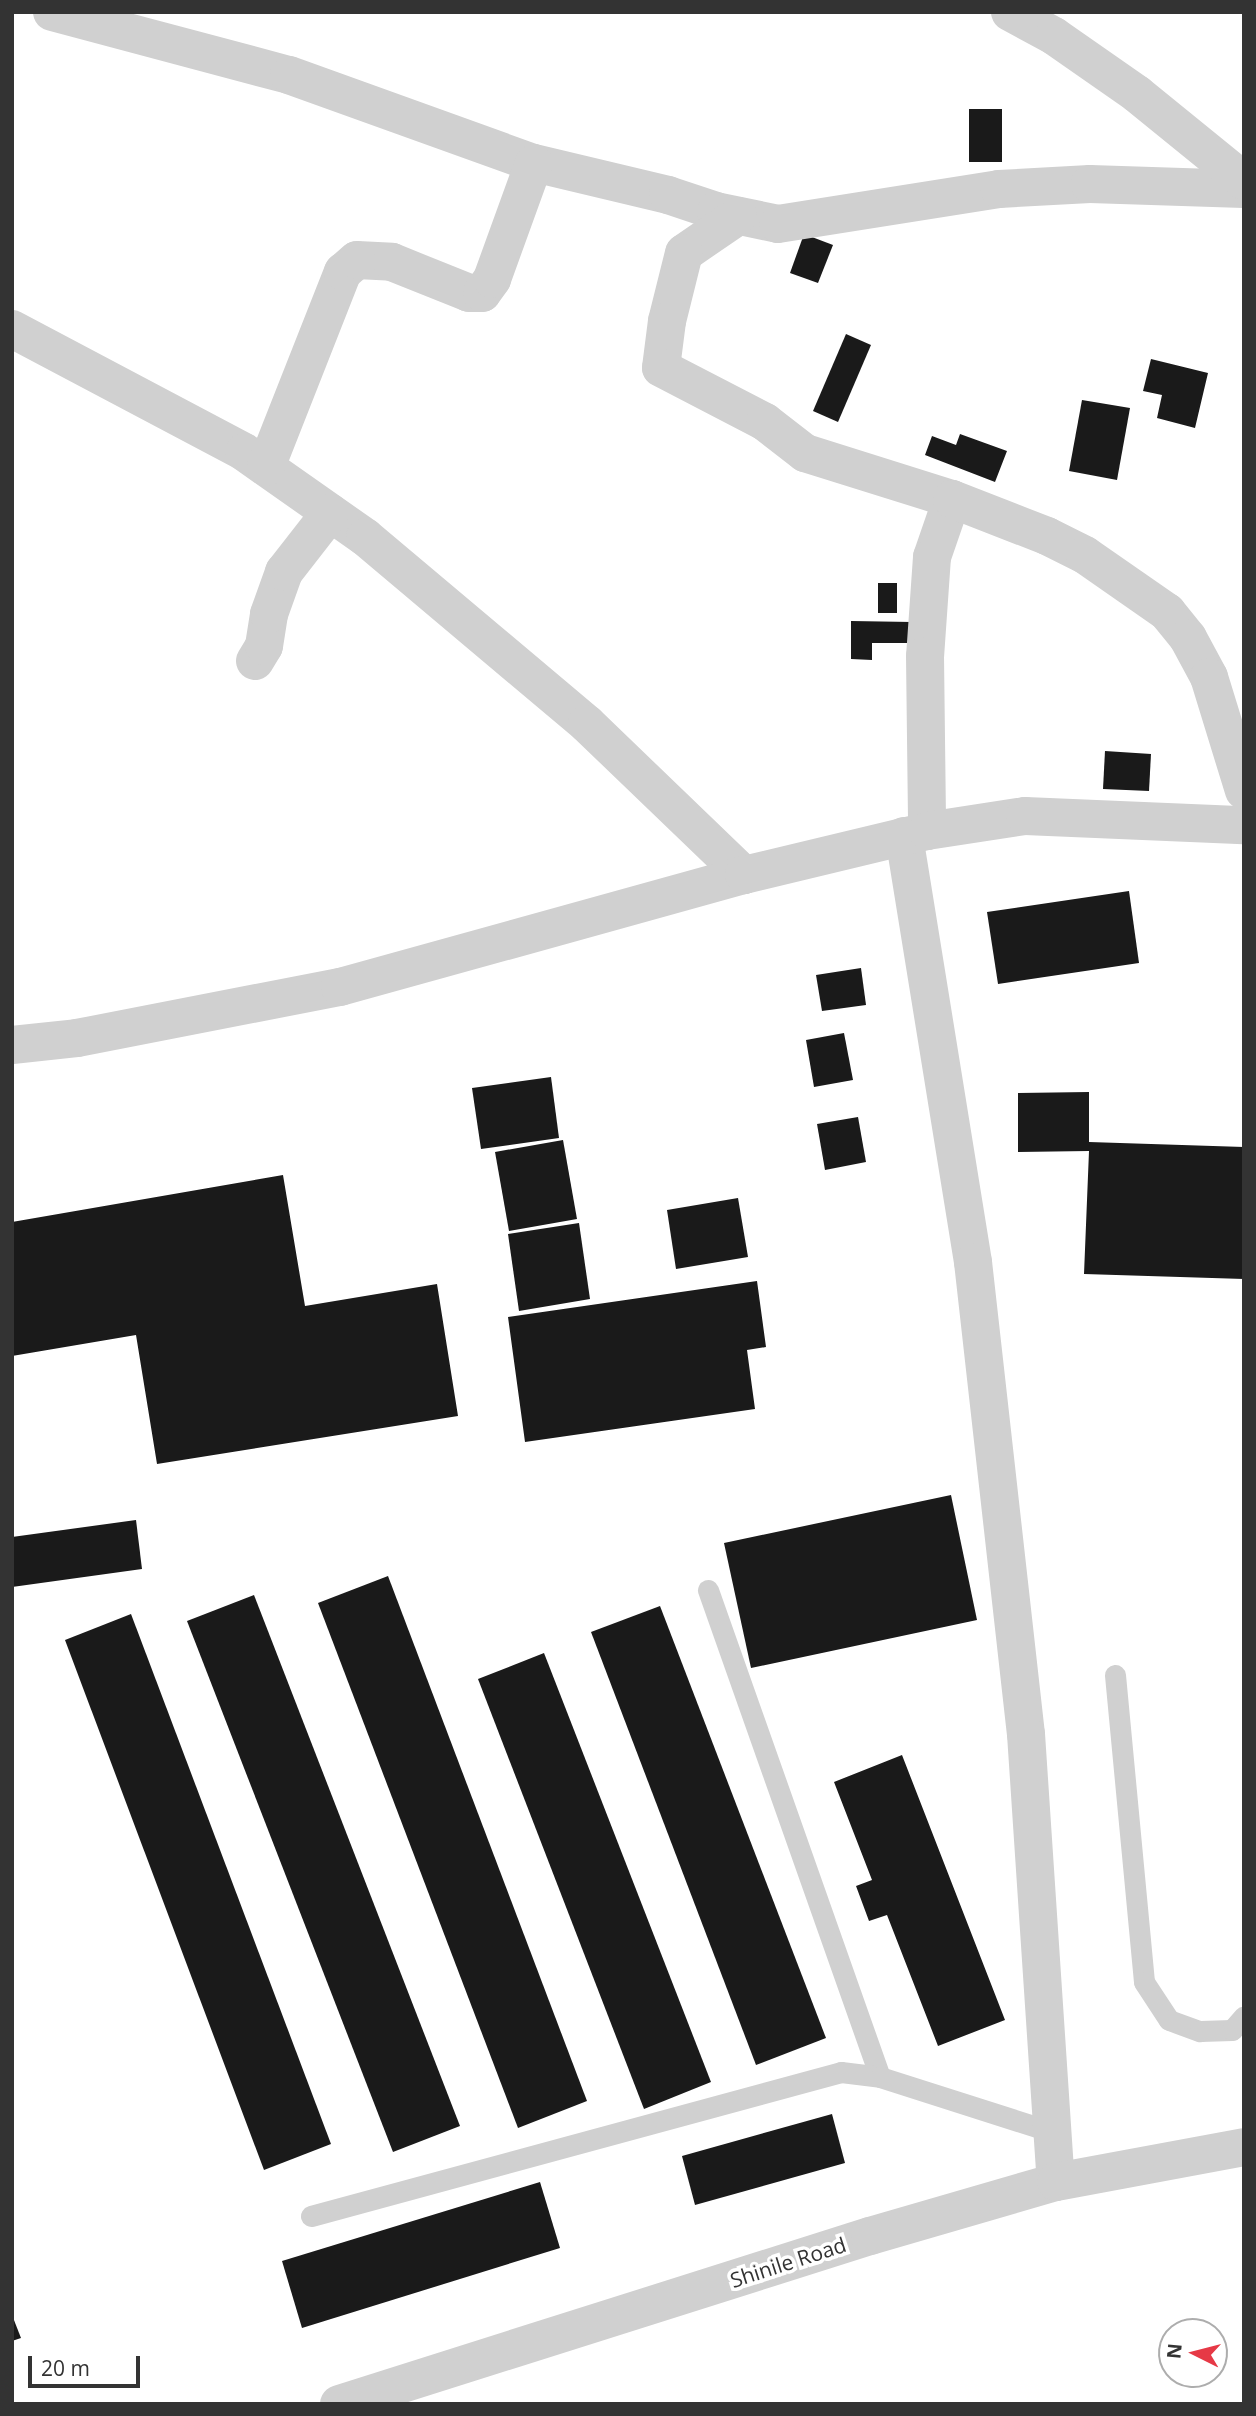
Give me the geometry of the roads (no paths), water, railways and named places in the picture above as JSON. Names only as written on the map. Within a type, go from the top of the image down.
[{"type":"street","points":[[52,12],[289,75],[534,163],[778,224],[999,189],[1090,184],[1244,189]]},
{"type":"street","points":[[1010,12],[1054,36],[1137,94],[1244,181]]},
{"type":"street","points":[[266,467],[343,272],[357,260],[392,262],[469,293],[482,293],[492,279],[534,163]]},
{"type":"street","points":[[738,216],[684,253],[667,321],[660,368],[765,422],[805,453],[952,499],[1047,536],[1085,555],[1167,612],[1188,638],[1209,677],[1244,792]]},
{"type":"street","points":[[12,329],[244,452],[365,537],[587,724],[744,875]]},
{"type":"street","points":[[952,499],[932,557],[915,833],[973,1262],[1026,1734],[1056,2182]]},
{"type":"street","points":[[255,661],[264,646],[269,614],[284,572],[330,513]]},
{"type":"street","points":[[12,1045],[77,1038],[340,987],[744,875],[915,833],[1025,816],[1244,825]]},
{"type":"street","name":"Shinile Road","points":[[339,2404],[870,2236],[1056,2182],[1244,2147]]},
{"type":"lane","points":[[708,1590],[880,2077]]},
{"type":"lane","points":[[1115,1675],[1144,1982],[1169,2020],[1200,2031],[1232,2030],[1244,2016]]},
{"type":"lane","points":[[311,2216],[841,2072],[880,2077],[1052,2132]]}]
